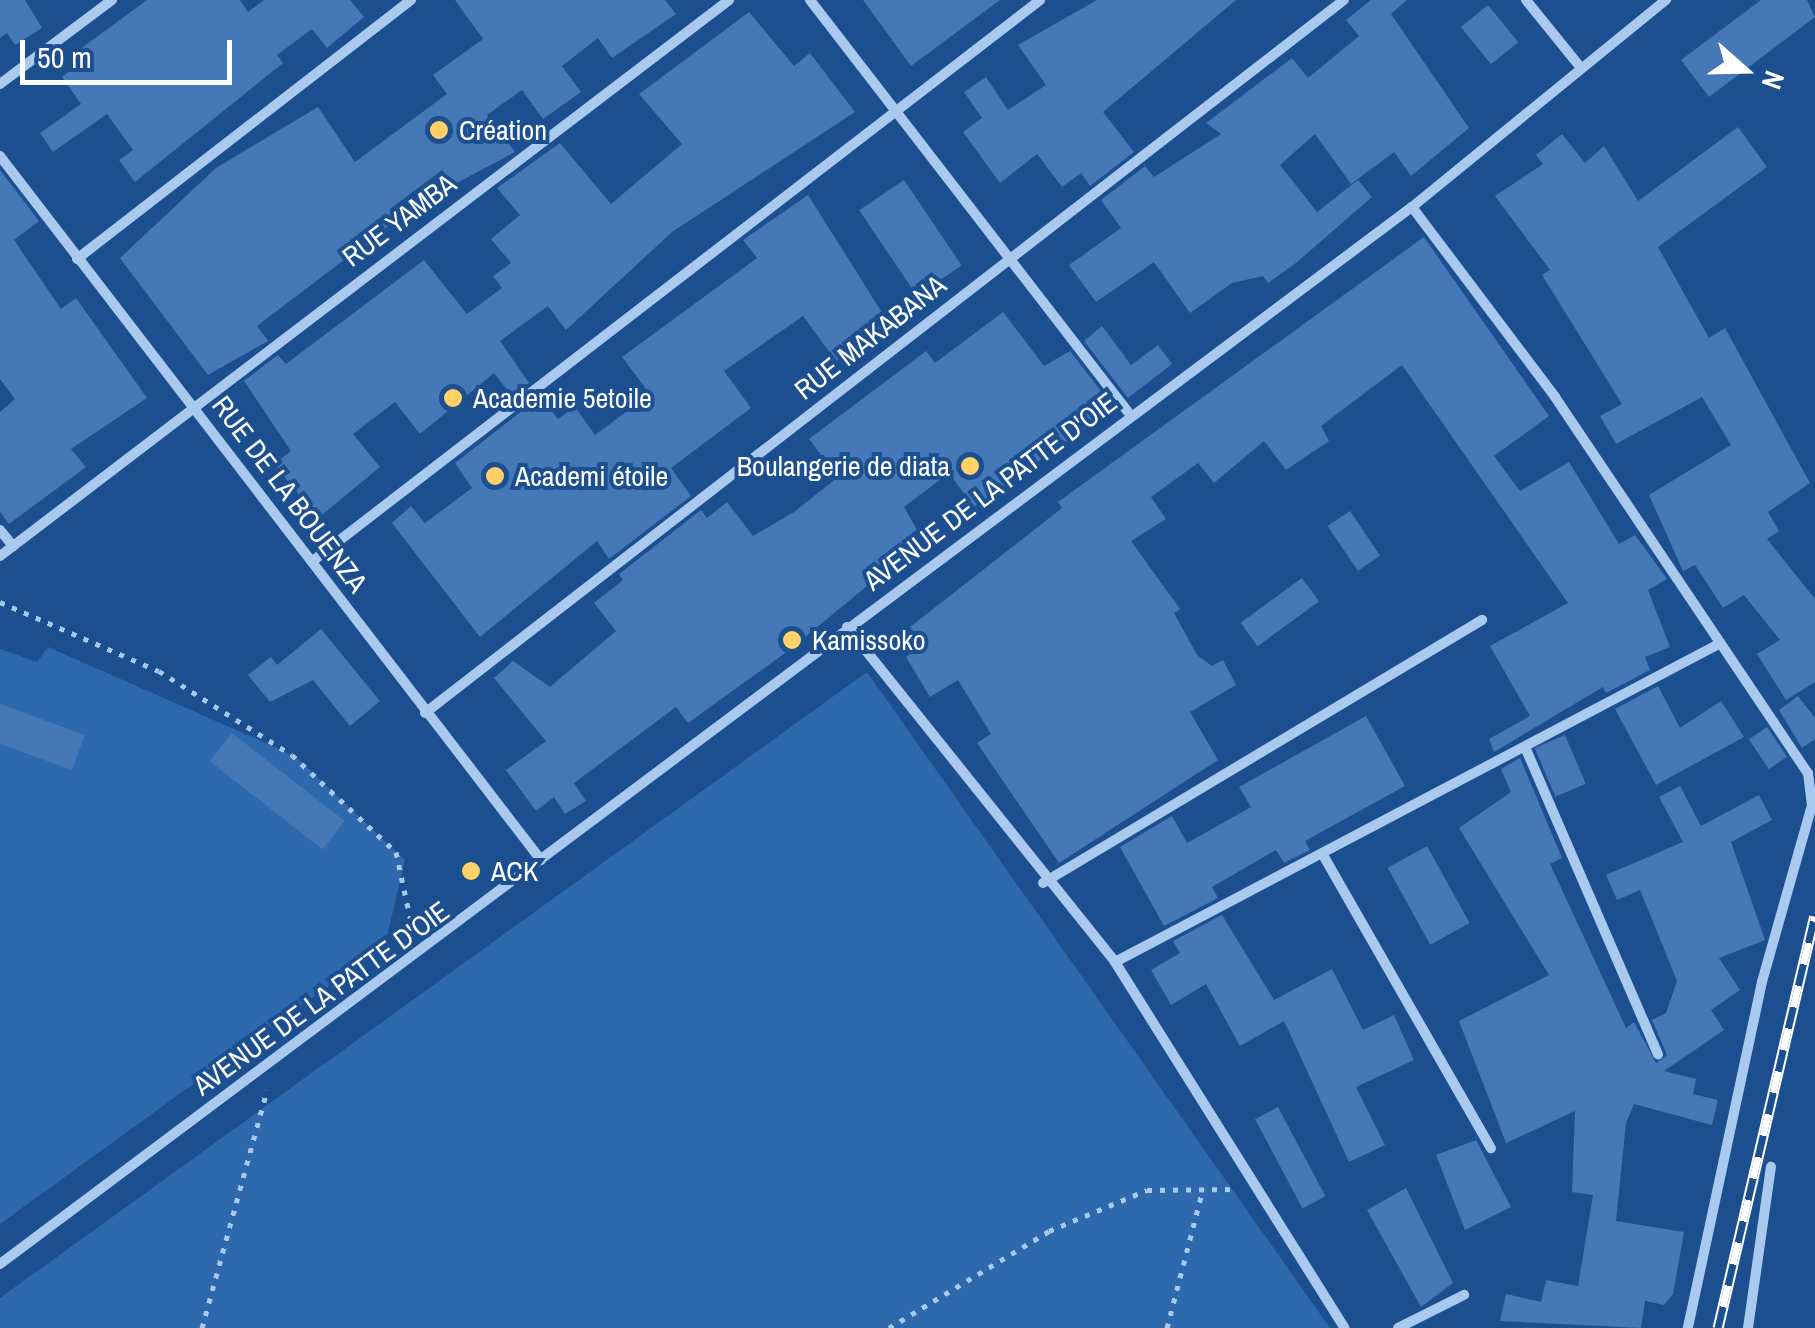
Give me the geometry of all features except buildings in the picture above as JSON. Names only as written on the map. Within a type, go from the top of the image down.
[{"type":"street","points":[[0,84],[112,0]]},
{"type":"street","points":[[78,260],[411,0]]},
{"type":"street","name":"RUE YAMBA","points":[[0,556],[193,404],[728,0]]},
{"type":"street","points":[[810,0],[891,113],[1128,412]]},
{"type":"street","points":[[314,560],[1040,0]]},
{"type":"street","name":"RUE MAKABANA","points":[[425,713],[1344,0]]},
{"type":"street","points":[[1526,0],[1582,68]]},
{"type":"street","name":"AVENUE DE LA PATTE D'OIE","points":[[0,1264],[417,958],[1128,412],[1412,207],[1666,0]]},
{"type":"street","name":"RUE DE LA BOUENZA","points":[[0,156],[314,560],[425,713],[542,860]]},
{"type":"street","points":[[1412,207],[1555,397],[1717,645],[1808,772],[1812,804],[1762,982],[1688,1328]]},
{"type":"street","points":[[0,530],[13,546]]},
{"type":"street","points":[[1043,883],[1482,620]]},
{"type":"street","points":[[847,627],[1043,883],[1115,962],[1346,1328]]},
{"type":"street","points":[[1115,962],[1717,645]]},
{"type":"street","points":[[1525,747],[1658,1055]]},
{"type":"street","points":[[1323,855],[1491,1148]]},
{"type":"street","points":[[1748,1328],[1771,1168]]},
{"type":"street","points":[[1398,1328],[1464,1296]]},
{"type":"path","points":[[0,602],[159,671],[292,755],[396,852],[417,958]]},
{"type":"path","points":[[202,1328],[274,1060]]},
{"type":"path","points":[[890,1328],[1049,1230],[1147,1190],[1255,1188]]},
{"type":"path","points":[[1167,1328],[1203,1189]]},
{"type":"shaded area","points":[[48,647],[295,756],[405,860],[385,945],[0,1224],[0,649],[37,662]]},
{"type":"shaded area","points":[[867,672],[1330,1328],[0,1328],[0,1298]]},
{"type":"railway","points":[[1718,1328],[1815,916]]},
{"type":"place","name":"Création","points":[[439,130]]},
{"type":"place","name":"Academie 5etoile","points":[[453,398]]},
{"type":"place","name":"Boulangerie de diata","points":[[970,466]]},
{"type":"place","name":"Academi étoile","points":[[495,476]]},
{"type":"place","name":"Kamissoko","points":[[792,640]]},
{"type":"place","name":"ACK","points":[[471,871]]}]
